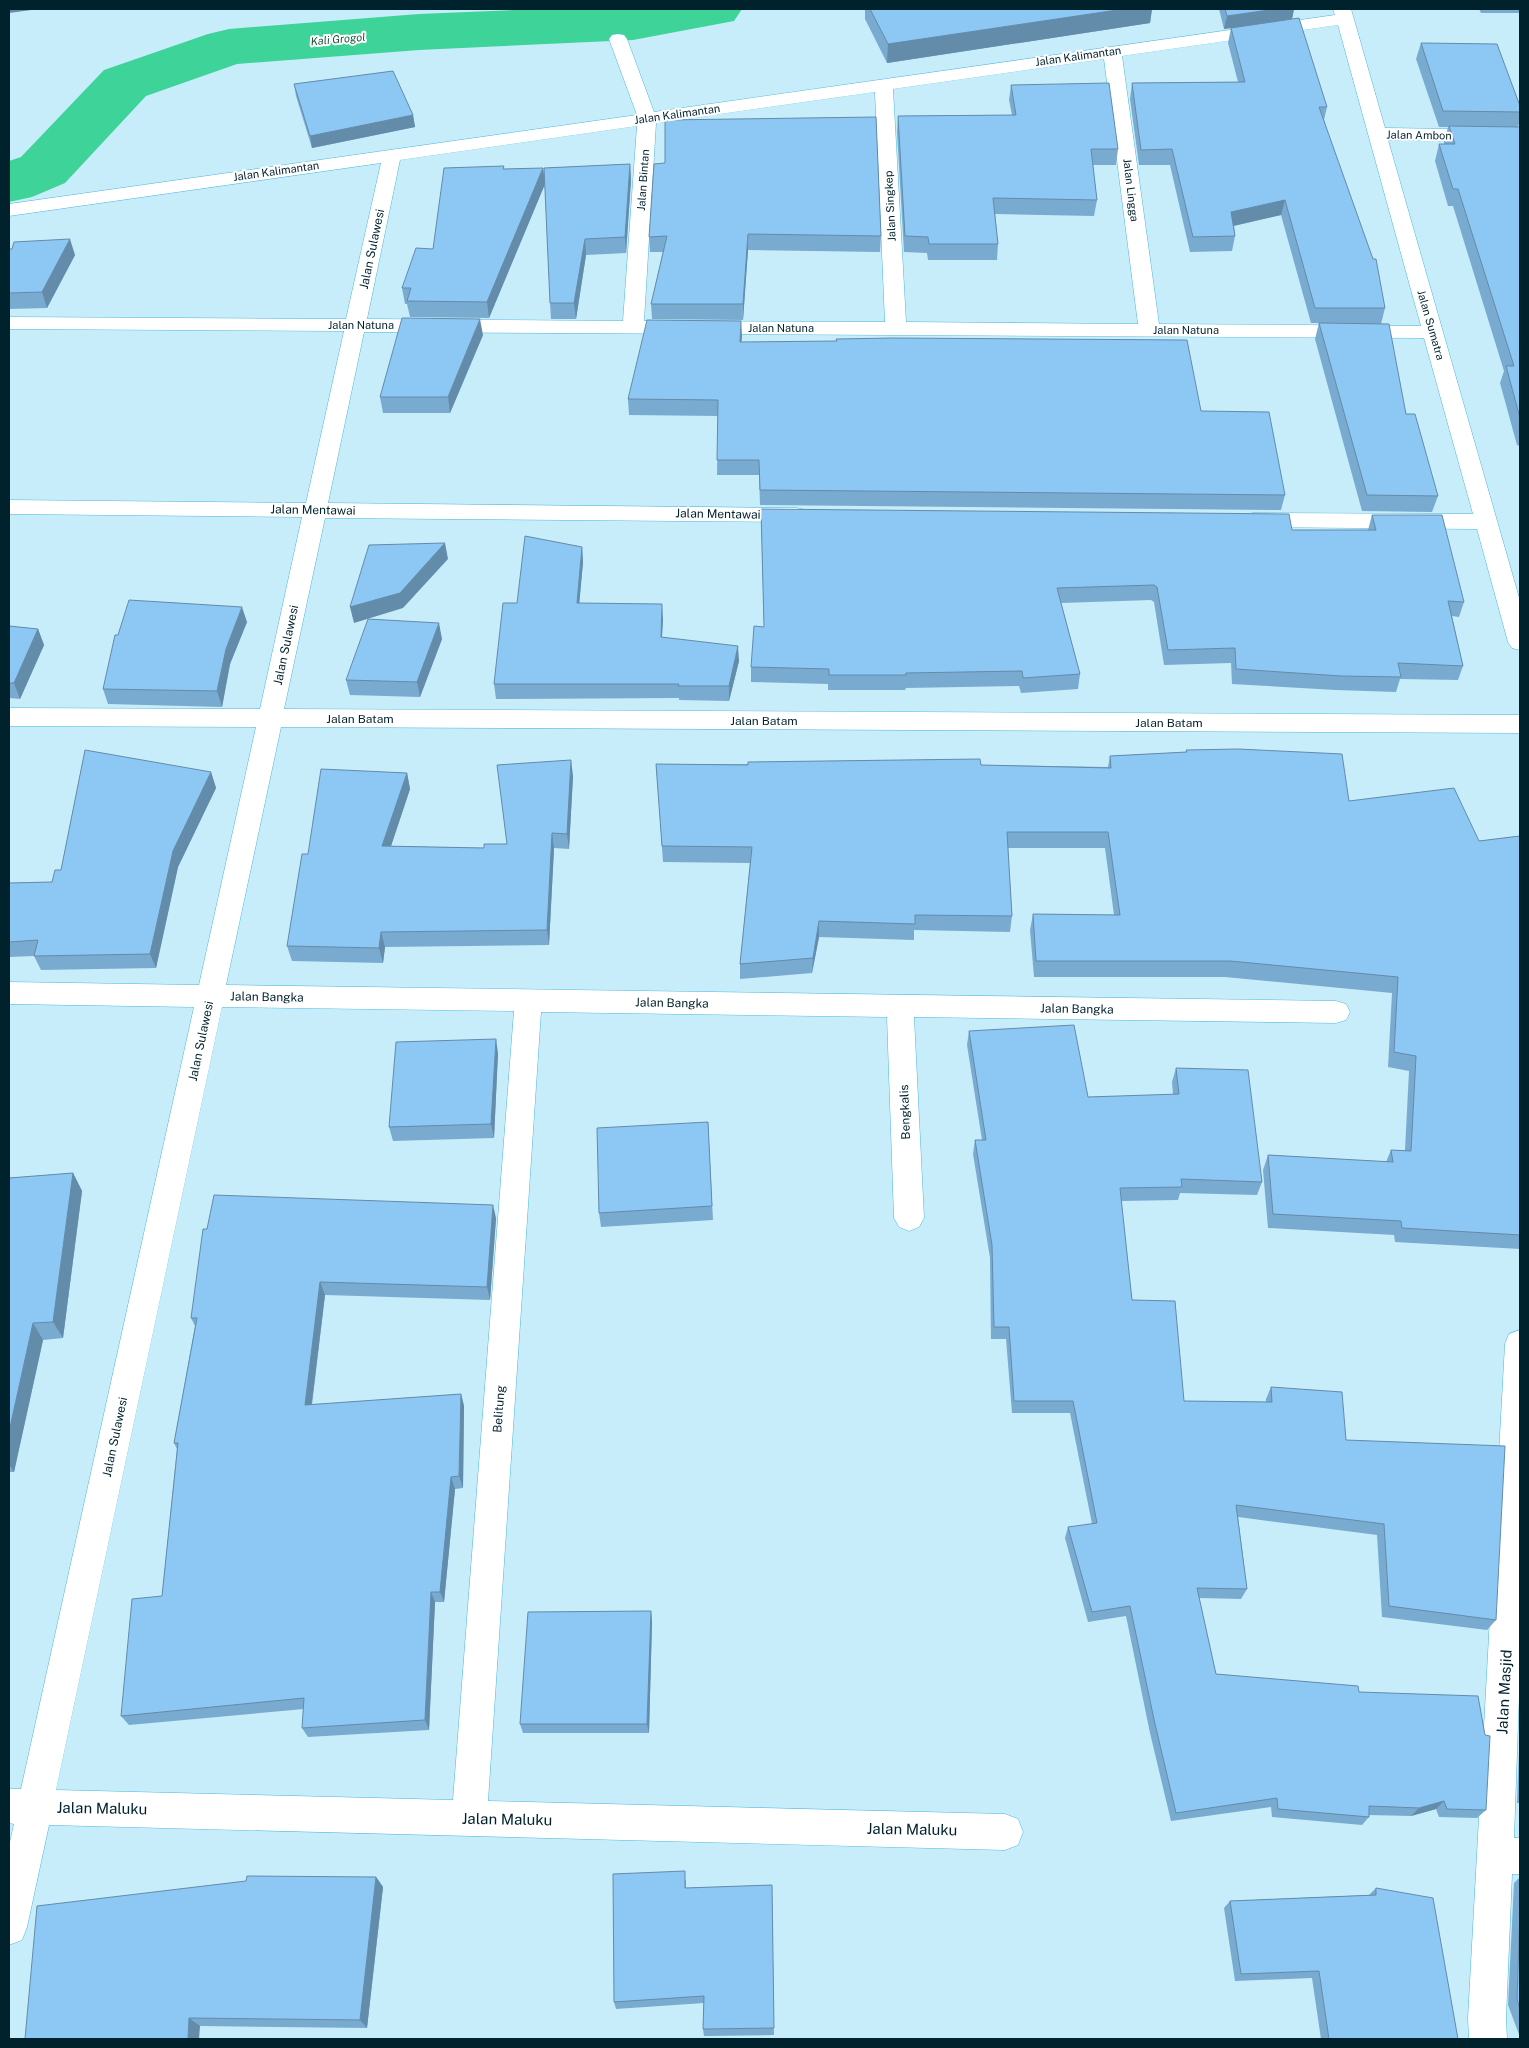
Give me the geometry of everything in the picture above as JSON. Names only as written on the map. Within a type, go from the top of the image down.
[{"type":"street","name":"Jalan Kalimantan","points":[[9,210],[1112,51],[1344,14]]},
{"type":"street","name":"Jalan Sumatra","points":[[1344,14],[1520,642]]},
{"type":"street","name":"Jalan Bintan","points":[[618,39],[647,118],[633,327]]},
{"type":"street","name":"Jalan Lingga","points":[[1112,51],[1149,330]]},
{"type":"street","name":"Jalan Singkep","points":[[884,84],[896,328]]},
{"type":"street","name":"Jalan Ambon","points":[[1378,134],[1520,136]]},
{"type":"street","name":"Jalan Sulawesi","points":[[9,1927],[22,1806],[210,996],[392,155]]},
{"type":"street","name":"Jalan Natuna","points":[[9,323],[1433,332]]},
{"type":"street","name":"Jalan Mentawai","points":[[9,507],[815,515]]},
{"type":"street","points":[[1234,520],[1486,522]]},
{"type":"street","name":"Jalan Batam","points":[[9,717],[1520,724]]},
{"type":"street","name":"Jalan Bangka","points":[[9,993],[1336,1012]]},
{"type":"street","name":"Belitung","points":[[469,1818],[528,1000]]},
{"type":"street","name":"Bengkalis","points":[[900,1006],[909,1218]]},
{"type":"street","name":"Jalan Masjid","points":[[1488,2039],[1487,2018],[1508,1856],[1514,1433],[1520,1344]]},
{"type":"street","name":"Jalan Maluku","points":[[22,1806],[1005,1832]]},
{"type":"building","points":[[870,9],[1124,9],[888,44]]},
{"type":"building","points":[[1225,9],[1276,9],[1227,16]]},
{"type":"building","points":[[1299,18],[1327,107],[1319,107],[1373,259],[1376,259],[1385,308],[1315,308],[1285,200],[1231,212],[1235,236],[1193,237],[1172,149],[1141,150],[1132,83],[1245,82],[1231,28]]},
{"type":"building","points":[[1421,43],[1497,44],[1520,106],[1520,112],[1443,111]]},
{"type":"building","points":[[393,71],[413,115],[310,136],[294,84]]},
{"type":"building","points":[[1109,83],[1118,149],[1091,149],[1097,200],[993,198],[998,244],[929,244],[928,237],[905,236],[898,116],[1016,115],[1011,85]]},
{"type":"building","points":[[876,117],[881,236],[748,234],[743,304],[651,304],[667,236],[649,237],[654,164],[665,163],[665,120]]},
{"type":"building","points":[[1449,126],[1520,127],[1520,418],[1506,366],[1514,366],[1458,189],[1453,189],[1439,144],[1455,144]]},
{"type":"building","points":[[630,164],[625,237],[585,239],[574,303],[550,303],[544,168]]},
{"type":"building","points":[[504,166],[503,169],[543,168],[487,302],[407,301],[411,288],[402,288],[416,248],[433,249],[444,168]]},
{"type":"building","points":[[70,239],[42,292],[9,293],[9,249],[12,249],[14,242]]},
{"type":"building","points":[[402,318],[480,319],[448,397],[380,397]]},
{"type":"building","points":[[647,320],[741,321],[740,342],[837,341],[836,339],[893,338],[1187,340],[1201,411],[1269,412],[1285,495],[760,490],[759,460],[717,460],[718,400],[628,399]]},
{"type":"building","points":[[1319,323],[1389,324],[1406,414],[1415,414],[1438,496],[1367,495]]},
{"type":"building","points":[[761,509],[1289,514],[1292,530],[1376,530],[1372,515],[1442,515],[1464,602],[1448,601],[1463,666],[1398,663],[1401,677],[1341,676],[1236,669],[1235,648],[1168,650],[1157,587],[1154,585],[1057,588],[1080,674],[1023,678],[1022,671],[906,673],[906,675],[829,675],[829,669],[751,667],[754,626],[764,627]]},
{"type":"building","points":[[525,536],[582,547],[577,603],[662,604],[661,637],[738,646],[729,686],[678,686],[679,684],[494,684],[503,603],[517,603]]},
{"type":"building","points":[[445,543],[400,593],[350,607],[369,545]]},
{"type":"building","points":[[129,600],[242,607],[226,649],[217,691],[103,689],[115,635],[118,635]]},
{"type":"building","points":[[368,619],[439,623],[417,682],[346,680]]},
{"type":"building","points":[[9,626],[38,629],[14,683],[9,683]]},
{"type":"building","points":[[1238,749],[1342,754],[1349,801],[1454,788],[1479,841],[1520,836],[1520,1235],[1402,1228],[1401,1221],[1273,1214],[1268,1155],[1393,1162],[1391,1150],[1411,1151],[1416,1056],[1394,1052],[1398,977],[1230,961],[1036,961],[1033,914],[1120,915],[1108,832],[1007,832],[1012,916],[915,915],[915,924],[819,921],[813,958],[740,964],[752,847],[662,846],[656,764],[748,765],[748,762],[980,759],[981,765],[1111,768],[1110,756],[1187,752],[1186,750]]},
{"type":"building","points":[[85,750],[211,772],[173,851],[150,954],[34,956],[38,940],[9,942],[9,883],[52,882],[55,870],[61,870]]},
{"type":"building","points":[[571,760],[567,834],[552,833],[547,930],[381,932],[379,948],[287,946],[302,854],[308,854],[321,769],[407,773],[382,846],[484,848],[484,844],[507,844],[497,765]]},
{"type":"building","points":[[1074,1025],[1088,1097],[1179,1094],[1176,1068],[1248,1070],[1262,1182],[1181,1179],[1182,1187],[1120,1188],[1132,1300],[1175,1301],[1184,1401],[1272,1402],[1271,1387],[1342,1392],[1346,1440],[1505,1446],[1496,1620],[1389,1606],[1384,1524],[1236,1505],[1247,1589],[1197,1588],[1216,1674],[1358,1686],[1359,1692],[1478,1696],[1485,1735],[1490,1736],[1486,1810],[1447,1809],[1444,1801],[1419,1808],[1369,1806],[1369,1817],[1278,1809],[1277,1798],[1176,1813],[1130,1606],[1092,1612],[1068,1527],[1097,1523],[1073,1401],[1014,1401],[1009,1327],[994,1327],[992,1245],[975,1140],[986,1140],[969,1031]]},
{"type":"building","points":[[496,1039],[491,1124],[389,1127],[396,1042]]},
{"type":"building","points":[[708,1122],[712,1206],[599,1213],[597,1128]]},
{"type":"building","points":[[73,1173],[53,1322],[33,1323],[9,1432],[9,1178]]},
{"type":"building","points":[[214,1195],[493,1205],[487,1287],[320,1282],[305,1405],[461,1394],[459,1476],[451,1477],[440,1592],[431,1592],[425,1720],[302,1728],[304,1698],[121,1716],[132,1599],[162,1596],[178,1443],[174,1443],[197,1318],[191,1318],[203,1229],[207,1229]]},
{"type":"building","points":[[651,1611],[647,1724],[520,1724],[528,1612]]},
{"type":"building","points":[[685,1871],[685,1888],[772,1885],[774,2028],[703,2029],[704,1996],[614,2002],[613,1874]]},
{"type":"building","points":[[247,1876],[376,1877],[360,2020],[189,2018],[188,2039],[25,2039],[37,1906],[246,1881]]},
{"type":"building","points":[[1376,1888],[1433,1898],[1458,2039],[1329,2039],[1319,1971],[1241,1974],[1230,1901],[1376,1895]]},
{"type":"building","points":[[1520,1909],[1520,2009],[1517,1999]]},
{"type":"waterway","name":"Kali Grogol","points":[[9,183],[43,170],[125,83],[229,47],[419,32],[633,22],[713,9]]}]
